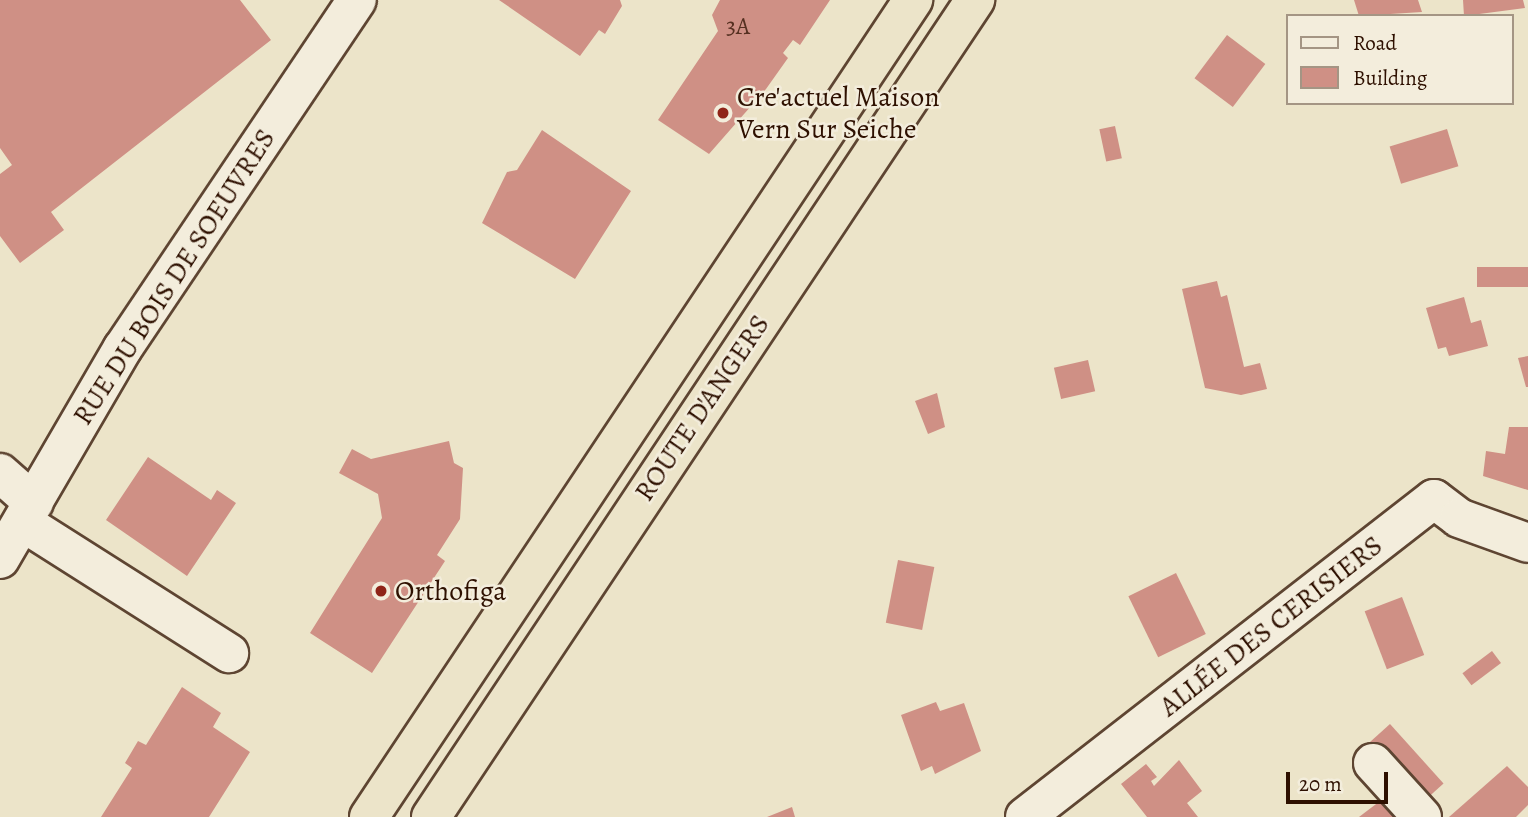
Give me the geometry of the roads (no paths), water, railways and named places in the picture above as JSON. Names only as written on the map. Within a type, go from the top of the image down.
[{"type":"highway","name":"ROUTE D'ANGERS","points":[[431,817],[975,0]]},
{"type":"highway","name":"ROUTE D'ANGERS","points":[[369,817],[904,9]]},
{"type":"street","name":"RUE DU BOIS DE SOEUVRES","points":[[0,559],[130,337],[357,0]]},
{"type":"street","points":[[0,473],[29,513],[229,653]]},
{"type":"street","name":"ALLÉE DES CERISIERS","points":[[1025,817],[1434,499],[1459,518],[1528,543]]},
{"type":"street","points":[[1373,763],[1422,817]]},
{"type":"place","name":"Cre'actuel Maison Vern Sur Seiche","points":[[723,113]]},
{"type":"place","name":"Orthofiga","points":[[381,591]]}]
